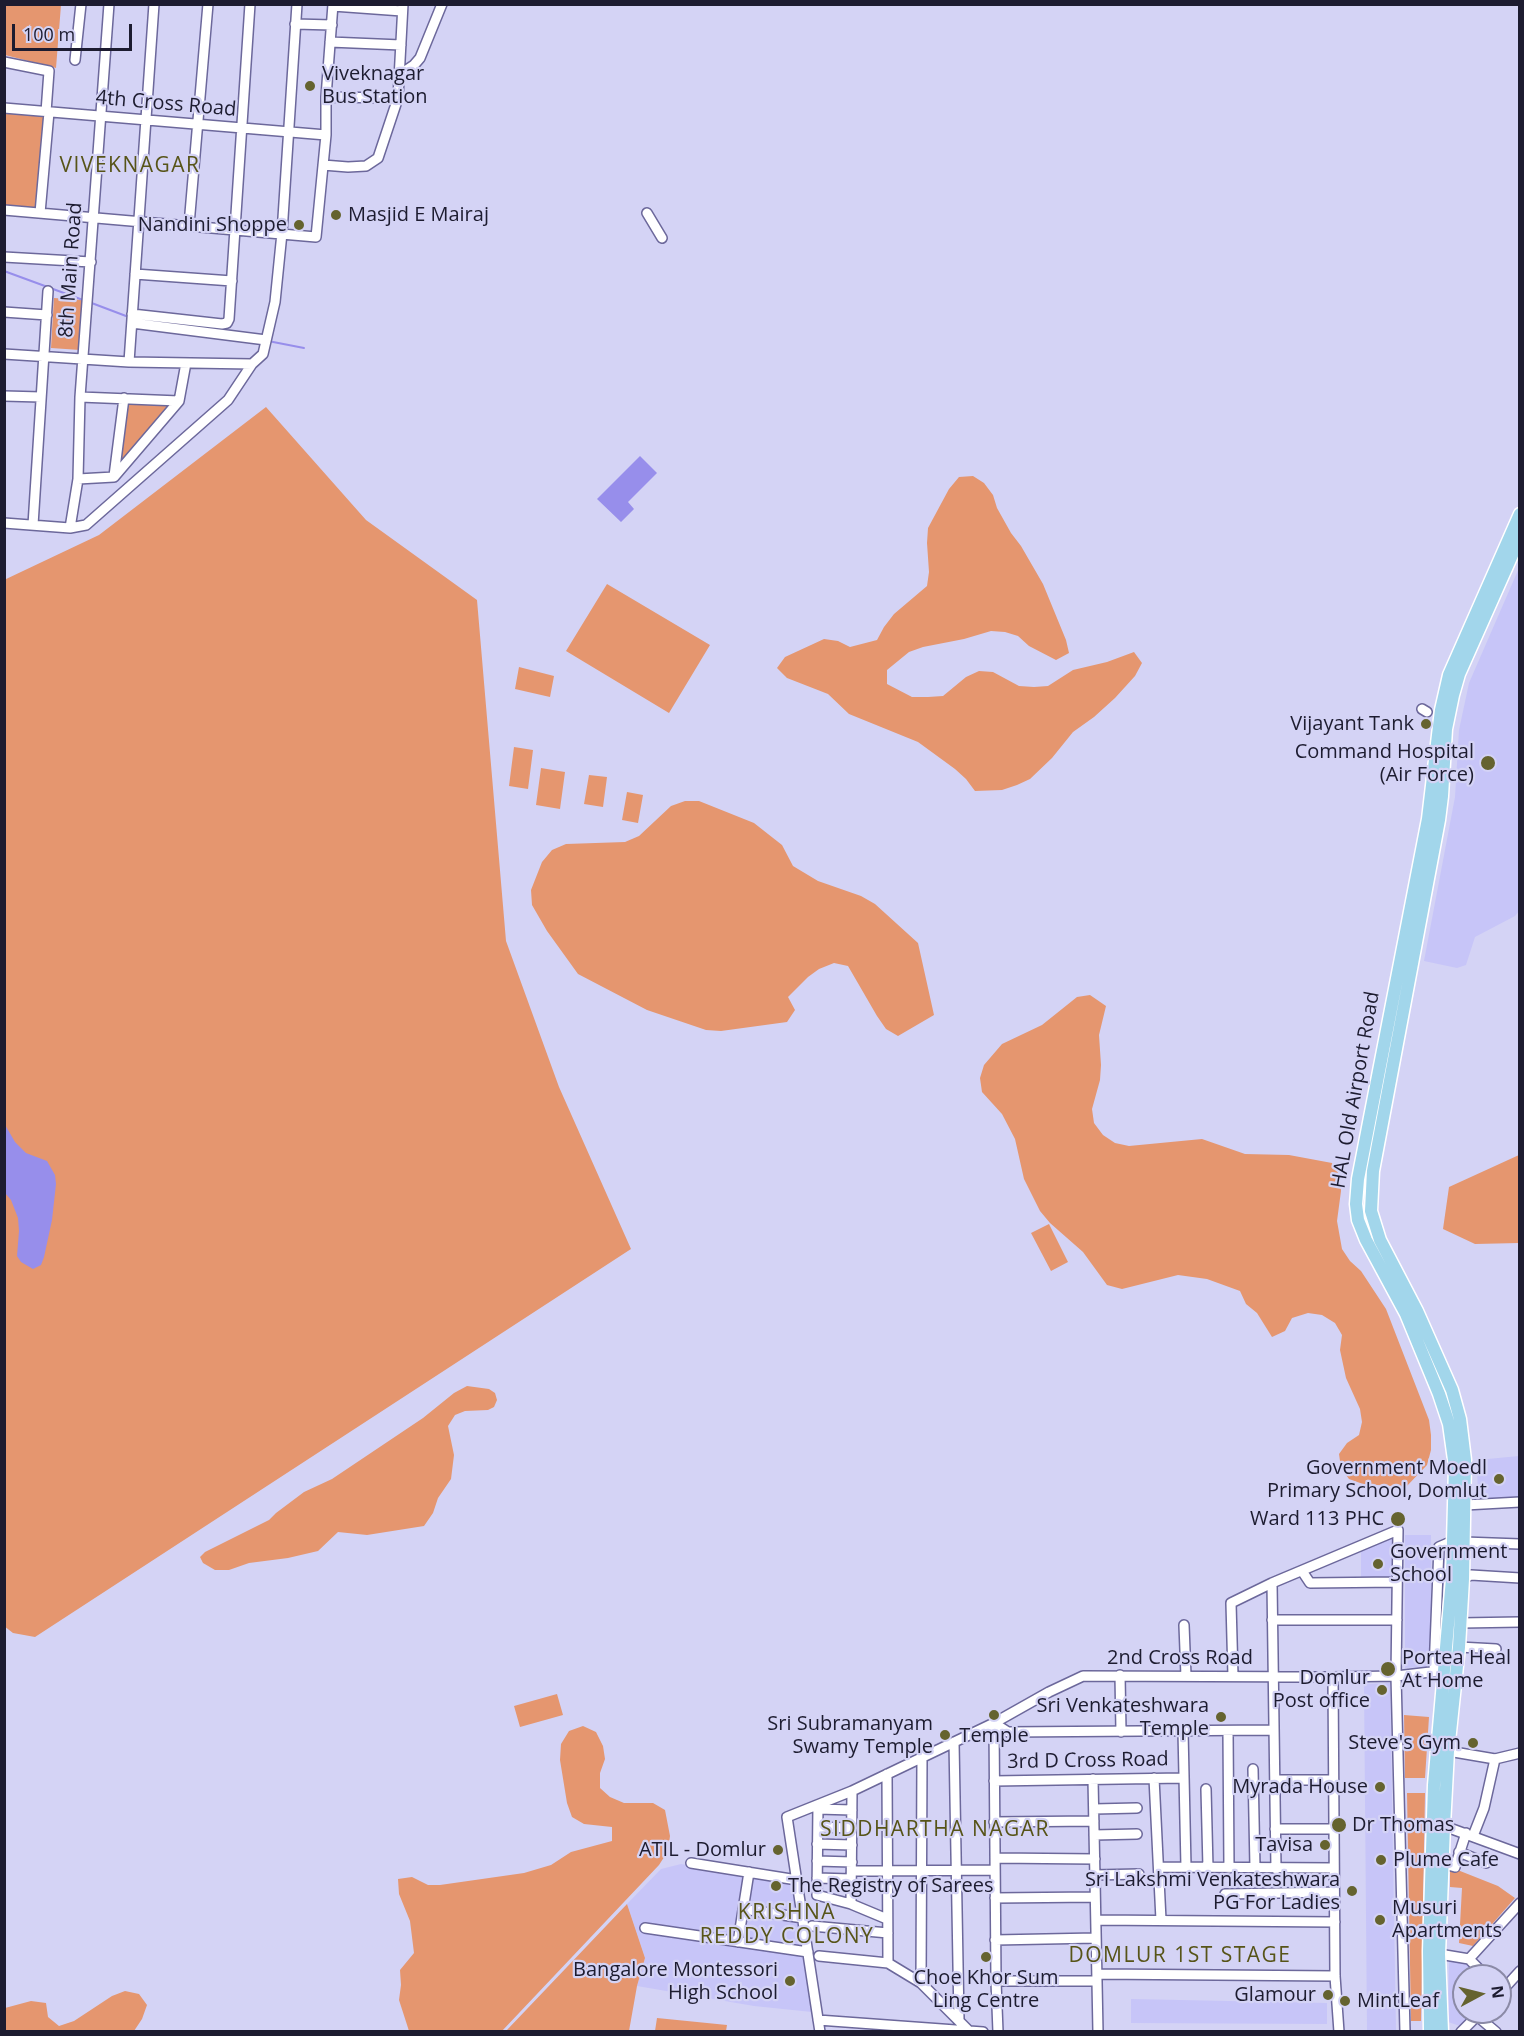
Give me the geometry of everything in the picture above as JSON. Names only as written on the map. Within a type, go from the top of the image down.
[{"type":"main road","name":"HAL Old Airport Road","points":[[1442,2031],[1439,1953],[1448,1751],[1445,1671],[1459,1647],[1463,1579],[1455,1467],[1449,1424],[1439,1394],[1406,1314],[1366,1240],[1358,1220],[1356,1204],[1363,1155],[1428,819],[1441,710],[1520,514]]},
{"type":"main road","name":"HAL Old Airport Road","points":[[1430,2031],[1429,1952],[1434,1785],[1438,1722],[1465,1505],[1465,1460],[1460,1419],[1452,1390],[1418,1311],[1380,1240],[1371,1211],[1373,1171],[1439,820],[1446,729],[1454,676],[1520,537]]},
{"type":"street","points":[[75,60],[81,4]]},
{"type":"street","name":"8th Main Road","points":[[70,528],[78,479],[82,359],[109,4]]},
{"type":"street","points":[[129,362],[154,4]]},
{"type":"street","points":[[189,225],[208,4]]},
{"type":"street","points":[[132,318],[227,323],[232,280],[250,4]]},
{"type":"street","points":[[4,523],[70,528],[86,525],[228,400],[252,364],[263,354],[276,302],[297,4]]},
{"type":"street","points":[[399,75],[420,58],[442,4]]},
{"type":"street","points":[[4,210],[316,237],[323,165],[326,135],[326,97],[333,5],[403,8],[398,98],[378,158],[366,165],[348,167],[323,165]]},
{"type":"street","points":[[295,24],[332,25]]},
{"type":"street","points":[[330,42],[401,45]]},
{"type":"street","points":[[4,62],[49,71],[40,213]]},
{"type":"street","points":[[326,97],[398,98]]},
{"type":"street","name":"4th Cross Road","points":[[4,108],[101,118],[326,135]]},
{"type":"street","points":[[647,213],[662,238]]},
{"type":"street","points":[[4,257],[91,262]]},
{"type":"street","points":[[135,274],[232,280]]},
{"type":"street","points":[[33,525],[48,291]]},
{"type":"street","points":[[4,312],[47,315]]},
{"type":"street","points":[[132,318],[266,340]]},
{"type":"street","points":[[4,354],[129,362],[252,364]]},
{"type":"street","points":[[78,479],[114,477],[179,401],[186,363]]},
{"type":"street","points":[[4,396],[41,397]]},
{"type":"street","points":[[80,397],[179,401]]},
{"type":"street","points":[[114,477],[124,398]]},
{"type":"street","points":[[1465,1505],[1520,1502]]},
{"type":"street","points":[[1233,1676],[1232,1603],[1272,1583],[1398,1530],[1396,1676],[1405,2031]]},
{"type":"street","points":[[1459,1542],[1520,1544]]},
{"type":"street","points":[[1302,1571],[1310,1583],[1397,1582]]},
{"type":"street","points":[[1463,1579],[1471,1575],[1520,1578]]},
{"type":"street","points":[[1272,1583],[1276,1869]]},
{"type":"street","points":[[1272,1620],[1397,1620]]},
{"type":"street","points":[[1461,1623],[1520,1622]]},
{"type":"street","points":[[1184,1624],[1186,1676]]},
{"type":"street","points":[[1459,1647],[1496,1649]]},
{"type":"street","name":"2nd Cross Road","points":[[994,1723],[1083,1676],[1332,1677],[1396,1676],[1445,1671]]},
{"type":"street","points":[[1120,1676],[1121,1732]]},
{"type":"street","points":[[1332,1677],[1335,1976],[1339,2031]]},
{"type":"street","points":[[994,1723],[1008,1732],[1274,1730]]},
{"type":"street","points":[[820,2031],[787,1817],[818,1807],[994,1723]]},
{"type":"street","points":[[994,1723],[995,1940],[998,2031]]},
{"type":"street","points":[[1183,1731],[1186,1867]]},
{"type":"street","points":[[1228,1731],[1229,1868]]},
{"type":"street","points":[[954,1742],[959,2020]]},
{"type":"street","points":[[1448,1751],[1494,1759],[1520,1753]]},
{"type":"street","points":[[921,1983],[922,1757]]},
{"type":"street","points":[[1448,1865],[1455,1867],[1459,1852],[1484,1808],[1494,1759]]},
{"type":"street","points":[[1253,1768],[1255,1868]]},
{"type":"street","points":[[887,1774],[888,1963]]},
{"type":"street","points":[[1154,1778],[1161,1920]]},
{"type":"street","name":"3rd D Cross Road","points":[[994,1780],[1183,1778]]},
{"type":"street","points":[[1093,1779],[1098,2031]]},
{"type":"street","points":[[1275,1780],[1333,1780]]},
{"type":"street","points":[[1206,1789],[1208,1868]]},
{"type":"street","points":[[851,1904],[852,1791]]},
{"type":"street","points":[[818,1807],[852,1810]]},
{"type":"street","points":[[818,1807],[817,1895],[851,1904],[887,1919]]},
{"type":"street","points":[[1094,1809],[1137,1808]]},
{"type":"street","points":[[994,1822],[1094,1821]]},
{"type":"street","points":[[1444,1826],[1520,1854]]},
{"type":"street","points":[[818,1827],[852,1828]]},
{"type":"street","points":[[1275,1829],[1334,1829]]},
{"type":"street","points":[[1094,1835],[1137,1834]]},
{"type":"street","points":[[818,1844],[852,1845]]},
{"type":"street","points":[[1459,1852],[1486,1863]]},
{"type":"street","points":[[994,1858],[1095,1859]]},
{"type":"street","points":[[817,1861],[887,1886]]},
{"type":"street","points":[[691,1863],[797,1880]]},
{"type":"street","points":[[1159,1867],[1334,1868]]},
{"type":"street","points":[[817,1878],[887,1871],[995,1870]]},
{"type":"street","points":[[738,1942],[749,1872]]},
{"type":"street","points":[[1095,1875],[1139,1874]]},
{"type":"street","points":[[1225,1894],[1334,1892]]},
{"type":"street","points":[[995,1898],[1095,1897]]},
{"type":"street","points":[[1469,1959],[1520,1903]]},
{"type":"street","points":[[743,1909],[802,1918]]},
{"type":"street","points":[[1096,1920],[1335,1922]]},
{"type":"street","points":[[812,1926],[888,1933]]},
{"type":"street","points":[[645,1928],[808,1953]]},
{"type":"street","points":[[995,1940],[1096,1938]]},
{"type":"street","points":[[1439,1953],[1469,1959],[1474,1964]]},
{"type":"street","points":[[819,1956],[888,1963],[921,1983],[969,2031]]},
{"type":"street","points":[[996,1980],[1097,1977],[1335,1976]]},
{"type":"street","points":[[818,2020],[874,2028],[983,2031]]},
{"type":"shaded area","points":[[5,4],[61,5],[56,68],[5,55]]},
{"type":"shaded area","points":[[5,110],[45,114],[38,209],[5,208]]},
{"type":"shaded area","points":[[54,298],[83,300],[80,350],[51,348]]},
{"type":"shaded area","points":[[127,403],[173,404],[119,466]]},
{"type":"shaded area","points":[[266,407],[366,520],[477,600],[506,941],[559,1087],[631,1249],[35,1637],[13,1633],[4,1626],[4,580],[99,535]]},
{"type":"shaded area","points":[[640,456],[657,473],[628,502],[634,509],[621,522],[597,499]]},
{"type":"shaded area","points":[[973,476],[984,483],[993,495],[997,508],[1011,533],[1043,584],[1069,653],[1056,660],[1029,646],[1018,636],[991,631],[909,652],[887,670],[887,684],[912,697],[943,696],[966,677],[979,671],[993,672],[1019,686],[1034,687],[1048,686],[1073,670],[1107,662],[1134,652],[1142,663],[1135,676],[1115,698],[1073,732],[1052,758],[1030,779],[1002,790],[975,791],[955,769],[918,742],[849,714],[828,694],[787,678],[777,668],[785,657],[824,639],[838,641],[850,647],[877,640],[894,614],[927,586],[928,528],[949,489],[959,477]]},
{"type":"shaded area","name":"Command Hospital (Air Force)","points":[[1519,568],[1519,911],[1515,916],[1475,937],[1466,965],[1457,968],[1424,961],[1455,797],[1459,730],[1469,683]]},
{"type":"shaded area","points":[[607,584],[710,645],[669,713],[566,651]]},
{"type":"shaded area","points":[[519,667],[554,676],[550,697],[515,689]]},
{"type":"shaded area","points":[[514,747],[533,750],[528,789],[509,786]]},
{"type":"shaded area","points":[[541,768],[565,772],[560,809],[536,805]]},
{"type":"shaded area","points":[[589,775],[607,777],[603,807],[584,804]]},
{"type":"shaded area","points":[[627,792],[643,795],[638,823],[622,820]]},
{"type":"shaded area","points":[[685,801],[699,801],[754,823],[782,845],[793,866],[818,881],[861,896],[875,904],[918,943],[934,1015],[898,1036],[886,1029],[848,966],[834,963],[819,969],[808,977],[788,997],[795,1010],[787,1022],[721,1031],[706,1030],[647,1010],[578,974],[547,931],[532,905],[531,890],[542,862],[552,850],[566,844],[625,842],[639,836],[671,806]]},
{"type":"shaded area","points":[[1090,995],[1106,1006],[1099,1035],[1100,1080],[1092,1109],[1094,1123],[1103,1135],[1115,1143],[1129,1146],[1202,1139],[1245,1154],[1289,1155],[1332,1163],[1340,1176],[1341,1191],[1337,1221],[1342,1249],[1361,1271],[1386,1309],[1429,1420],[1431,1450],[1427,1465],[1406,1487],[1363,1484],[1349,1479],[1341,1468],[1339,1454],[1347,1443],[1359,1435],[1362,1422],[1360,1409],[1346,1378],[1340,1350],[1342,1335],[1335,1323],[1322,1315],[1308,1313],[1292,1318],[1285,1331],[1272,1337],[1257,1313],[1246,1304],[1240,1291],[1207,1279],[1178,1275],[1122,1289],[1107,1285],[1083,1252],[1040,1211],[1024,1179],[1015,1139],[1002,1114],[982,1092],[980,1078],[984,1065],[1002,1044],[1042,1025],[1077,997]]},
{"type":"shaded area","points":[[4,1123],[15,1142],[26,1153],[47,1161],[55,1175],[52,1220],[44,1257],[41,1265],[33,1269],[21,1262],[17,1256],[18,1218],[11,1200],[5,1193]]},
{"type":"shaded area","points":[[1519,1155],[1519,1243],[1475,1244],[1443,1229],[1449,1187]]},
{"type":"shaded area","points":[[1049,1224],[1068,1262],[1051,1271],[1031,1233]]},
{"type":"shaded area","points":[[467,1386],[489,1389],[495,1393],[497,1400],[494,1407],[488,1410],[465,1411],[455,1415],[448,1426],[454,1455],[451,1479],[438,1498],[433,1513],[424,1526],[367,1535],[338,1532],[318,1551],[249,1563],[229,1570],[215,1570],[203,1563],[200,1557],[205,1552],[269,1520],[304,1492],[332,1479]]},
{"type":"shaded area","name":"Government Moedl Primary School, Domlut","points":[[1519,1456],[1519,1499],[1478,1502],[1477,1460]]},
{"type":"shaded area","name":"Government School","points":[[1395,1535],[1395,1579],[1361,1579],[1361,1549]]},
{"type":"shaded area","points":[[1405,1535],[1431,1535],[1432,1666],[1405,1668]]},
{"type":"shaded area","points":[[1390,1683],[1396,2030],[1367,2030],[1364,1684]]},
{"type":"shaded area","points":[[557,1694],[563,1715],[520,1727],[514,1706]]},
{"type":"shaded area","points":[[1404,1715],[1429,1717],[1425,1778],[1405,1778]]},
{"type":"shaded area","points":[[583,1726],[596,1732],[603,1746],[605,1759],[600,1773],[600,1788],[610,1797],[624,1803],[653,1803],[665,1810],[670,1836],[668,1851],[659,1865],[502,2031],[409,2031],[399,2000],[400,1970],[414,1953],[410,1921],[399,1894],[398,1879],[412,1877],[428,1885],[440,1885],[524,1873],[551,1865],[571,1852],[612,1841],[612,1827],[584,1824],[572,1817],[567,1803],[560,1760],[561,1744],[569,1731]]},
{"type":"shaded area","points":[[1407,1793],[1425,1793],[1421,2021],[1411,2021]]},
{"type":"shaded area","points":[[681,1864],[795,1884],[812,2012],[754,2006],[637,1986],[645,1958],[627,1904],[661,1869]]},
{"type":"shaded area","points":[[1450,1867],[1498,1886],[1515,1898],[1473,1946],[1459,1943],[1462,1888],[1450,1887]]},
{"type":"shaded area","points":[[627,1904],[645,1958],[637,1986],[629,2031],[506,2031]]},
{"type":"shaded area","points":[[1449,1959],[1467,1964],[1452,1964],[1452,2023],[1448,2022]]},
{"type":"shaded area","points":[[125,1991],[139,1994],[147,2005],[134,2031],[5,2031],[5,2008],[31,2001],[46,2003],[48,2017],[59,2026],[74,2021],[112,1996]]},
{"type":"shaded area","points":[[1131,1999],[1327,2003],[1327,2024],[1131,2023]]},
{"type":"shaded area","points":[[657,2018],[727,2025],[726,2031],[655,2031]]},
{"type":"waterway","points":[[4,271],[83,300]]},
{"type":"waterway","points":[[89,302],[126,316]]},
{"type":"waterway","points":[[268,341],[304,348]]},
{"type":"place","name":"Viveknagar Bus Station","points":[[310,86]]},
{"type":"place","name":"Masjid E Mairaj","points":[[336,215]]},
{"type":"place","name":"Nandini Shoppe","points":[[299,225]]},
{"type":"place","name":"Vijayant Tank","points":[[1426,724]]},
{"type":"place","name":"Command Hospital (Air Force)","points":[[1488,763]]},
{"type":"place","name":"Government Moedl Primary School, Domlut","points":[[1499,1479]]},
{"type":"place","name":"Ward 113 PHC","points":[[1398,1519]]},
{"type":"place","name":"Government School","points":[[1378,1564]]},
{"type":"place","name":"Portea Heal At Home","points":[[1388,1669]]},
{"type":"place","name":"Domlur Post office","points":[[1382,1690]]},
{"type":"place","name":"Temple","points":[[994,1715]]},
{"type":"place","name":"Sri Venkateshwara Temple","points":[[1221,1717]]},
{"type":"place","name":"Sri Subramanyam Swamy Temple","points":[[945,1735]]},
{"type":"place","name":"Steve's Gym","points":[[1473,1743]]},
{"type":"place","name":"Myrada House","points":[[1380,1787]]},
{"type":"place","name":"Dr Thomas","points":[[1339,1825]]},
{"type":"place","name":"Tavisa","points":[[1325,1845]]},
{"type":"place","name":"ATIL - Domlur","points":[[778,1850]]},
{"type":"place","name":"Plume Cafe","points":[[1381,1860]]},
{"type":"place","name":"The Registry of Sarees","points":[[776,1886]]},
{"type":"place","name":"Sri Lakshmi Venkateshwara PG For Ladies","points":[[1352,1891]]},
{"type":"place","name":"Musuri Apartments","points":[[1380,1920]]},
{"type":"place","name":"Choe Khor Sum Ling Centre","points":[[986,1957]]},
{"type":"place","name":"Bangalore Montessori High School","points":[[790,1981]]},
{"type":"place","name":"Glamour","points":[[1328,1995]]},
{"type":"place","name":"MintLeaf","points":[[1345,2001]]},
{"type":"district","name":"VIVEKNAGAR","points":[[130,166]]},
{"type":"district","name":"SIDDHARTHA NAGAR","points":[[935,1830]]},
{"type":"district","name":"KRISHNA REDDY COLONY","points":[[787,1925]]},
{"type":"district","name":"DOMLUR 1ST STAGE","points":[[1180,1956]]}]
